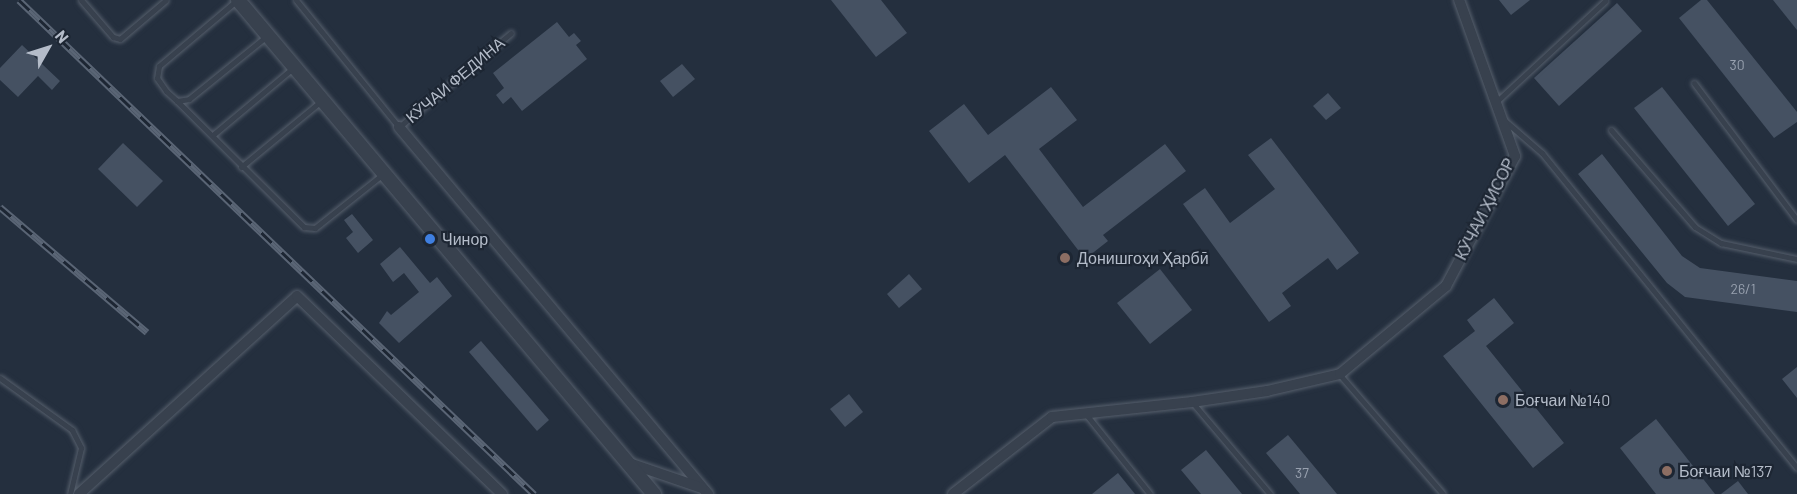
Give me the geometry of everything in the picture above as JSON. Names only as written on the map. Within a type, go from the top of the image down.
[{"type":"street","points":[[238,0],[654,494]]},
{"type":"street","name":"КӮЧАИ ҲИСОР","points":[[1340,374],[1446,286],[1515,156],[1459,0]]},
{"type":"street","points":[[399,127],[705,491]]},
{"type":"street","points":[[79,494],[297,296],[502,494]]},
{"type":"street","points":[[954,494],[1053,417],[1084,411],[1192,402],[1268,391],[1340,374]]},
{"type":"street","points":[[626,462],[705,491]]},
{"type":"lane","points":[[81,0],[113,37],[120,39],[166,0]]},
{"type":"lane","points":[[86,6],[93,0]]},
{"type":"lane","points":[[238,0],[159,66],[157,78],[177,101],[214,134],[241,167],[304,227],[315,228],[384,173]]},
{"type":"lane","points":[[296,0],[399,127]]},
{"type":"lane","points":[[1496,102],[1605,1]]},
{"type":"lane","name":"КӮЧАИ ФЕДИНА","points":[[399,127],[510,33]]},
{"type":"lane","points":[[177,101],[189,99],[268,35]]},
{"type":"lane","points":[[214,134],[295,67]]},
{"type":"lane","points":[[1694,83],[1797,220]]},
{"type":"lane","points":[[241,167],[322,100]]},
{"type":"lane","points":[[1502,118],[1542,153],[1797,468]]},
{"type":"lane","points":[[1611,130],[1695,227],[1721,243],[1797,259]]},
{"type":"lane","points":[[1340,374],[1443,494]]},
{"type":"lane","points":[[0,378],[72,430],[81,448],[70,494]]},
{"type":"lane","points":[[1192,402],[1270,494]]},
{"type":"lane","points":[[1084,411],[1150,494]]},
{"type":"building","points":[[831,0],[881,0],[907,33],[876,57]]},
{"type":"building","points":[[1499,0],[1530,0],[1511,15]]},
{"type":"building","points":[[1701,0],[1707,0],[1797,112],[1797,122],[1774,138],[1679,18]]},
{"type":"building","points":[[1773,0],[1797,0],[1797,30]]},
{"type":"building","points":[[1617,3],[1642,31],[1559,106],[1534,78]]},
{"type":"building","points":[[557,22],[569,37],[574,33],[581,41],[576,45],[587,59],[522,111],[511,97],[503,104],[496,95],[504,88],[493,73]]},
{"type":"building","points":[[22,45],[60,81],[52,90],[38,76],[18,97],[0,80],[0,68]]},
{"type":"building","points":[[682,64],[695,79],[673,97],[660,81]]},
{"type":"building","points":[[1051,87],[1077,120],[1039,149],[1083,207],[1165,144],[1186,171],[1103,235],[1108,241],[1085,259],[1005,155],[969,183],[929,131],[964,104],[988,135]]},
{"type":"building","points":[[1662,87],[1755,204],[1728,226],[1634,108]]},
{"type":"building","points":[[1328,93],[1341,108],[1326,120],[1313,106]]},
{"type":"building","points":[[1271,138],[1359,253],[1337,270],[1328,258],[1282,293],[1291,306],[1269,322],[1183,204],[1205,188],[1230,223],[1275,189],[1248,155]]},
{"type":"building","points":[[123,143],[163,181],[137,207],[98,169]]},
{"type":"building","points":[[1602,154],[1682,256],[1700,268],[1797,281],[1797,312],[1685,297],[1667,283],[1578,174]]},
{"type":"building","points":[[352,214],[373,240],[358,253],[346,238],[353,232],[344,220]]},
{"type":"building","points":[[400,247],[430,283],[437,277],[452,296],[399,343],[379,323],[387,311],[391,315],[419,292],[404,273],[393,282],[380,264]]},
{"type":"building","points":[[1160,269],[1192,310],[1150,344],[1117,303]]},
{"type":"building","points":[[909,274],[922,289],[899,308],[887,294]]},
{"type":"building","name":"Боғчаи №140","points":[[1494,298],[1514,323],[1486,346],[1564,443],[1533,468],[1443,356],[1475,331],[1467,320]]},
{"type":"building","points":[[481,341],[549,420],[537,431],[469,352]]},
{"type":"building","points":[[1797,367],[1797,398],[1782,379]]},
{"type":"building","points":[[849,394],[863,412],[845,427],[830,409]]},
{"type":"building","name":"Боғчаи №137","points":[[1656,419],[1715,494],[1656,494],[1620,448]]},
{"type":"building","points":[[1288,435],[1337,494],[1300,494],[1266,453]]},
{"type":"building","points":[[1206,450],[1242,494],[1201,494],[1181,470]]},
{"type":"building","points":[[1118,473],[1135,494],[1092,494]]},
{"type":"building","name":"Боғчаи №137","points":[[1738,481],[1748,494],[1721,494]]},
{"type":"railway","points":[[19,0],[534,494]]},
{"type":"railway","points":[[0,207],[147,332]]},
{"type":"place","name":"Чинор","points":[[430,239]]},
{"type":"place","name":"Донишгоҳи Ҳарбӣ","points":[[1065,258]]},
{"type":"place","name":"Боғчаи №140","points":[[1503,400]]},
{"type":"place","name":"Боғчаи №137","points":[[1667,471]]}]
